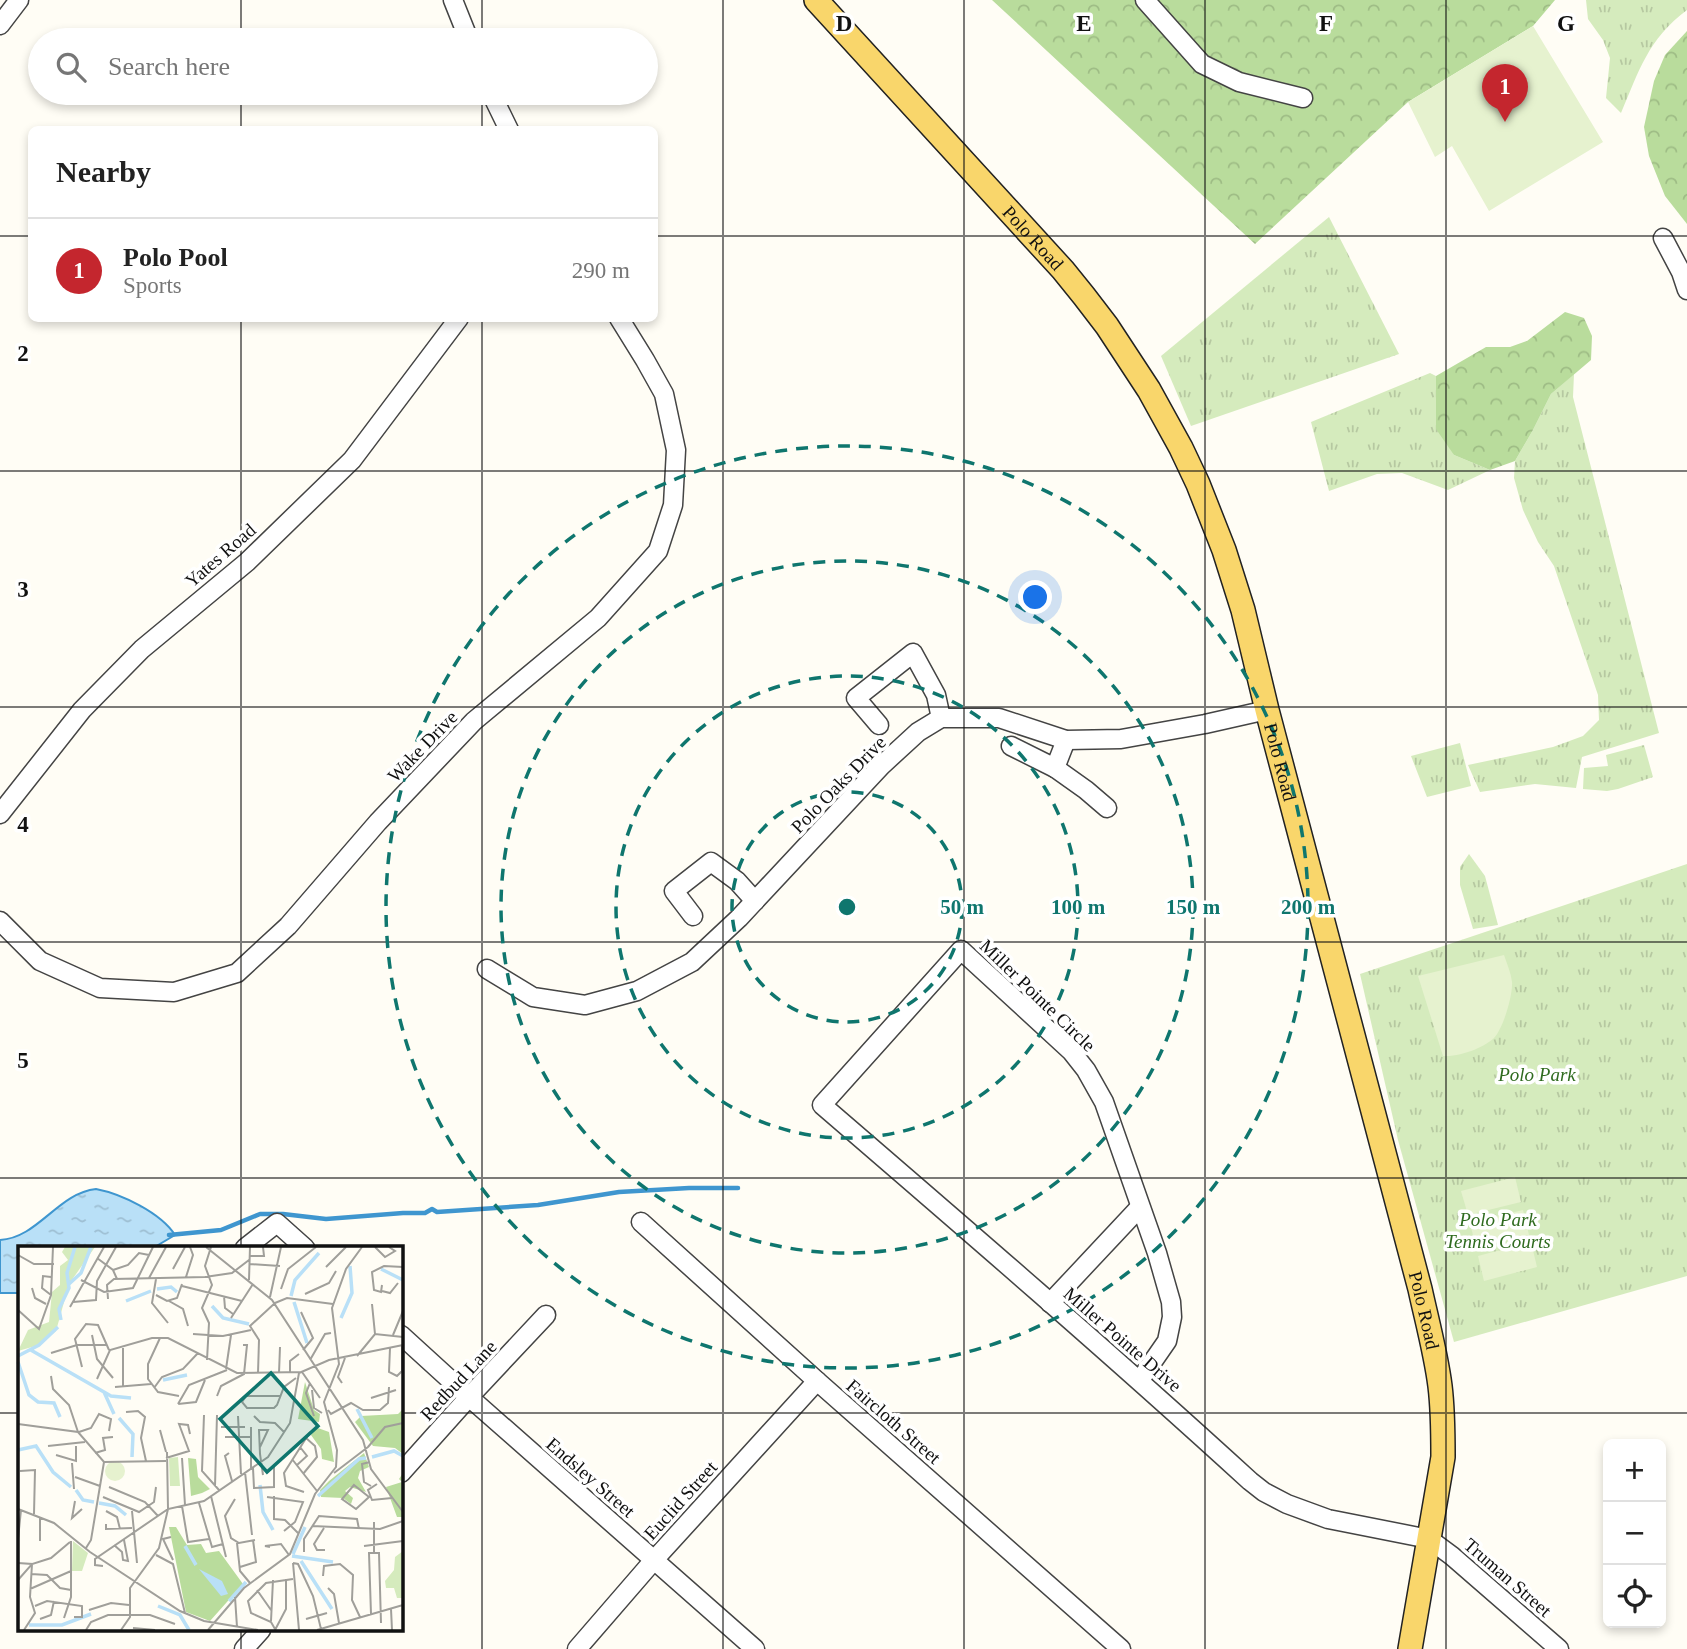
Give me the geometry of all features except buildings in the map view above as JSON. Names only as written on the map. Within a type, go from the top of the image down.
[{"type":"main road","name":"Polo Road","points":[[816,0],[1063,270],[1107,326],[1149,390],[1181,448],[1224,550],[1420,1289],[1435,1357],[1442,1401],[1443,1457],[1410,1649]]},
{"type":"street","points":[[0,25],[19,0]]},
{"type":"street","points":[[453,0],[464,28]]},
{"type":"street","points":[[1145,0],[1202,64],[1239,82],[1303,98]]},
{"type":"street","points":[[497,105],[507,126]]},
{"type":"street","points":[[1663,238],[1687,290]]},
{"type":"street","name":"Yates Road","points":[[0,814],[82,710],[142,649],[247,562],[352,460],[456,322]]},
{"type":"street","name":"Wake Drive","points":[[0,921],[40,961],[100,988],[174,992],[237,973],[288,926],[378,822],[474,722],[598,618],[658,551],[673,505],[676,450],[664,394],[621,322]]},
{"type":"street","points":[[879,725],[856,698],[913,653],[936,695],[941,718],[999,718],[1066,740],[1121,739],[1267,710]]},
{"type":"street","name":"Polo Oaks Drive","points":[[487,969],[533,997],[585,1005],[637,991],[692,962],[755,901],[881,766],[918,732],[941,718]]},
{"type":"street","points":[[1055,768],[1066,740]]},
{"type":"street","points":[[1011,746],[1055,768],[1107,808]]},
{"type":"street","points":[[693,916],[674,891],[711,862],[737,881],[755,901]]},
{"type":"street","name":"Miller Pointe Circle","points":[[822,1105],[961,950],[1071,1052],[1086,1070],[1104,1102],[1157,1253],[1171,1302],[1172,1317],[1167,1341],[1140,1380]]},
{"type":"street","name":"Miller Pointe Drive","points":[[822,1105],[1140,1380],[1264,1492],[1287,1504],[1328,1519],[1429,1539]]},
{"type":"street","points":[[1050,1303],[1140,1207]]},
{"type":"street","name":"Faircloth Street","points":[[641,1222],[1121,1649]]},
{"type":"street","points":[[248,1246],[277,1223],[303,1246]]},
{"type":"street","name":"Redbud Lane","points":[[402,1472],[546,1315]]},
{"type":"street","name":"Endsley Street","points":[[402,1336],[755,1649]]},
{"type":"street","name":"Euclid Street","points":[[577,1649],[817,1381]]},
{"type":"street","name":"Truman Street","points":[[1429,1539],[1559,1649]]},
{"type":"street","points":[[244,1649],[259,1632]]},
{"type":"green space","points":[[992,0],[1555,0],[1533,26],[1408,102],[1255,244]]},
{"type":"green space","points":[[1586,0],[1687,0],[1687,10],[1663,32],[1646,57],[1621,113],[1606,98],[1610,58],[1603,40],[1588,19]]},
{"type":"green space","points":[[1533,26],[1603,142],[1489,211],[1452,146],[1435,157],[1408,102]]},
{"type":"green space","points":[[1687,31],[1687,224],[1665,196],[1649,156],[1644,127],[1654,81],[1665,55]]},
{"type":"green space","points":[[1329,217],[1399,354],[1191,426],[1161,356]]},
{"type":"green space","points":[[1565,312],[1584,318],[1592,336],[1591,360],[1551,394],[1515,461],[1490,470],[1454,455],[1436,429],[1436,376],[1486,347],[1510,347],[1527,341]]},
{"type":"green space","points":[[1430,373],[1436,376],[1437,399],[1454,455],[1490,470],[1448,490],[1402,473],[1377,474],[1329,491],[1311,422]]},
{"type":"green space","points":[[1574,374],[1573,397],[1659,733],[1582,757],[1576,788],[1535,784],[1480,792],[1468,765],[1553,747],[1583,736],[1599,720],[1598,695],[1554,566],[1538,542],[1523,510],[1514,478],[1515,461],[1551,394]]},
{"type":"green space","points":[[1460,743],[1471,786],[1427,797],[1411,756]]},
{"type":"green space","points":[[1644,745],[1653,777],[1607,791],[1583,789],[1584,768],[1608,766],[1606,755]]},
{"type":"green space","points":[[1469,854],[1485,876],[1498,925],[1473,929],[1460,885],[1460,867]]},
{"type":"green space","name":"Polo Park","points":[[1687,864],[1687,1276],[1454,1342],[1398,1140],[1360,974]]},
{"type":"green space","points":[[1504,955],[1512,988],[1507,1012],[1497,1034],[1489,1042],[1470,1052],[1443,1056],[1418,976]]},
{"type":"green space","points":[[1515,1177],[1521,1202],[1468,1215],[1461,1191]]},
{"type":"green space","name":"Polo Park Tennis Courts","points":[[1523,1210],[1529,1235],[1476,1248],[1470,1223]]},
{"type":"green space","points":[[1531,1242],[1537,1267],[1484,1281],[1478,1256]]},
{"type":"water","points":[[96,1189],[117,1195],[151,1212],[175,1235],[156,1246],[18,1246],[18,1293],[0,1293],[0,1240],[26,1232],[70,1198]]},
{"type":"waterway","points":[[169,1235],[221,1230],[260,1214],[326,1219],[425,1213],[432,1209],[437,1212],[538,1205],[619,1192],[738,1188]]},
{"type":"place","name":"Polo Pool","points":[[1505,122]]}]
